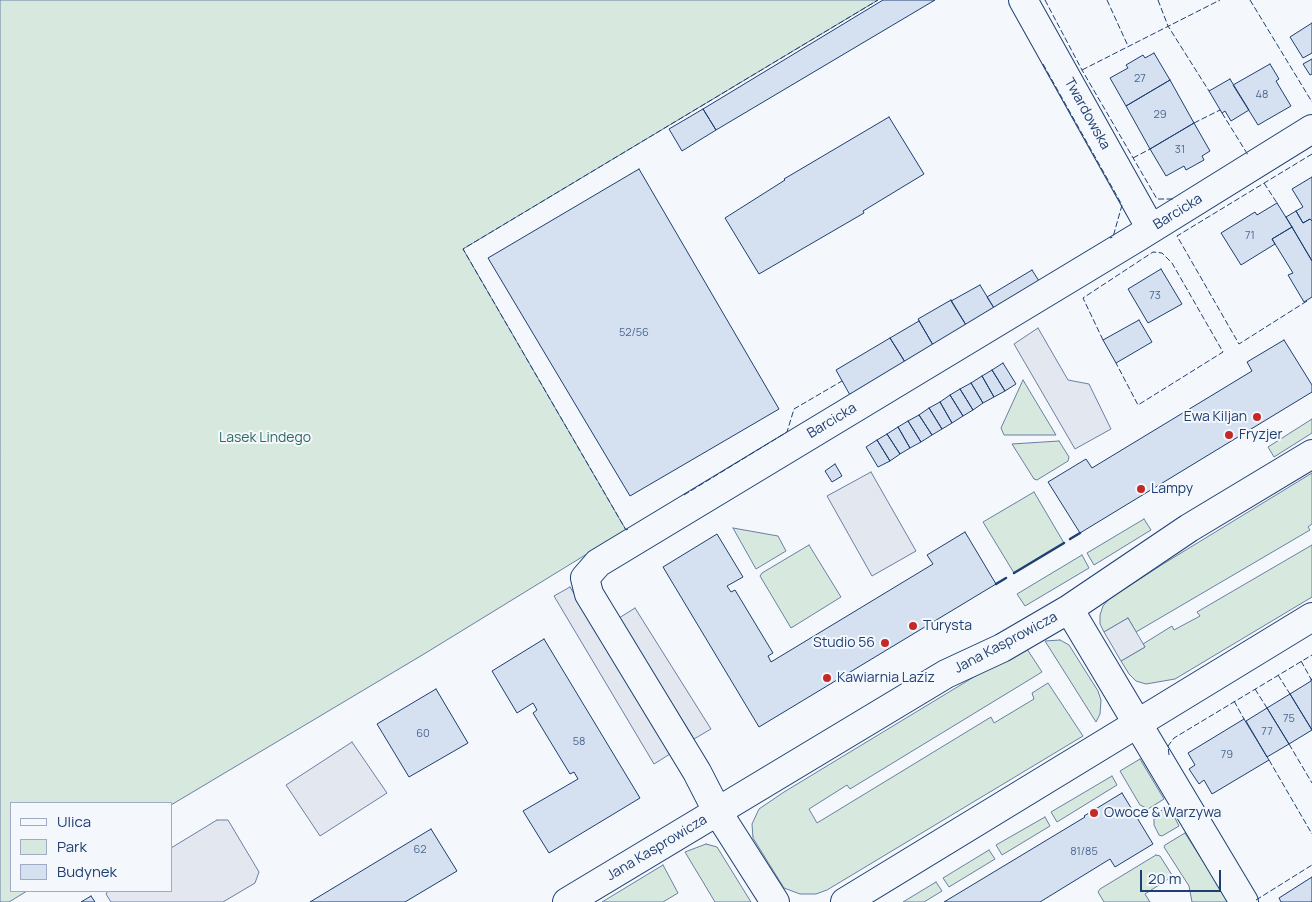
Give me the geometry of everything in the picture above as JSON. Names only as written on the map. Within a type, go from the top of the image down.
[{"type":"street","name":"Twardowska","points":[[1023,0],[1151,229]]},
{"type":"street","name":"Barcicka","points":[[717,811],[697,772],[589,594],[585,578],[598,563],[1151,229],[1312,129]]},
{"type":"street","name":"Jana Kasprowicza","points":[[567,902],[946,674],[1002,648],[1069,609],[1189,528],[1312,454]]},
{"type":"street","points":[[1069,609],[1244,902]]},
{"type":"street","points":[[845,902],[1312,617]]},
{"type":"street","points":[[717,811],[775,902]]},
{"type":"green space","name":"Lasek Lindego","points":[[0,0],[878,0],[463,249],[626,530],[424,654],[172,804],[172,802],[10,802],[10,892],[25,892],[9,902],[0,902]]},
{"type":"green space","points":[[1023,380],[1056,435],[1004,435],[1001,428]]},
{"type":"green space","points":[[1312,419],[1312,433],[1274,457],[1268,447]]},
{"type":"green space","points":[[1059,441],[1069,457],[1068,461],[1037,480],[1034,479],[1012,444]]},
{"type":"green space","points":[[1312,473],[1312,524],[1308,527],[1310,530],[1136,632],[1128,618],[1104,632],[1100,624],[1100,615],[1103,606],[1109,599]]},
{"type":"green space","points":[[1034,492],[1064,543],[1014,573],[983,522]]},
{"type":"green space","points":[[1144,519],[1151,530],[1094,565],[1087,553]]},
{"type":"green space","points":[[733,528],[778,536],[786,551],[756,569]]},
{"type":"green space","points":[[809,545],[841,597],[791,628],[760,576]]},
{"type":"green space","points":[[1312,545],[1312,597],[1175,679],[1146,684],[1136,681],[1129,674],[1121,661],[1145,647],[1143,644],[1172,626],[1174,630],[1200,616],[1197,612]]},
{"type":"green space","points":[[1082,555],[1089,568],[1025,606],[1017,594]]},
{"type":"green space","points":[[1060,640],[1069,645],[1098,691],[1101,700],[1100,714],[1096,722],[1045,641]]},
{"type":"green space","points":[[1025,646],[1042,672],[850,789],[847,785],[809,809],[817,823],[991,717],[994,723],[1034,699],[1032,693],[1048,683],[1083,736],[827,890],[816,894],[800,894],[784,888],[753,838],[752,824],[759,809]]},
{"type":"green space","points":[[1140,759],[1164,799],[1148,809],[1140,805],[1120,771]]},
{"type":"green space","points":[[1112,776],[1117,785],[1057,822],[1051,812]]},
{"type":"green space","points":[[1169,806],[1179,826],[1162,836],[1159,835],[1154,825],[1154,815]]},
{"type":"green space","points":[[1045,817],[1050,826],[1002,855],[996,845]]},
{"type":"green space","points":[[1185,833],[1229,902],[1192,902],[1189,886],[1164,847]]},
{"type":"green space","points":[[706,844],[717,847],[751,902],[715,902],[685,852]]},
{"type":"green space","points":[[989,850],[995,859],[949,887],[943,878]]},
{"type":"green space","points":[[1156,855],[1160,856],[1172,875],[1145,894],[1150,902],[1104,902],[1098,892],[1100,889]]},
{"type":"green space","points":[[663,865],[678,893],[663,902],[602,902]]},
{"type":"green space","points":[[936,882],[942,891],[924,902],[903,902]]},
{"type":"shaded area","points":[[1038,328],[1068,380],[1089,384],[1111,429],[1075,449],[1014,344]]},
{"type":"shaded area","points":[[871,472],[916,551],[872,576],[827,496]]},
{"type":"shaded area","points":[[570,587],[670,754],[654,764],[554,596]]},
{"type":"shaded area","points":[[635,608],[711,729],[694,739],[619,618]]},
{"type":"shaded area","points":[[1128,618],[1145,647],[1121,661],[1104,632]]},
{"type":"shaded area","points":[[352,742],[387,793],[320,836],[286,785]]},
{"type":"shaded area","points":[[217,820],[228,820],[259,872],[255,883],[223,902],[111,902],[106,894],[107,892],[172,892],[172,847]]},
{"type":"building","points":[[883,0],[935,0],[716,130],[703,109]]},
{"type":"building","points":[[1312,23],[1312,53],[1303,58],[1290,37]]},
{"type":"building","points":[[1154,53],[1170,80],[1126,106],[1110,78],[1128,68],[1126,65],[1143,55],[1145,58]]},
{"type":"building","points":[[1312,59],[1312,74],[1310,75],[1303,64]]},
{"type":"building","points":[[1270,64],[1279,79],[1276,81],[1291,106],[1258,125],[1233,85]]},
{"type":"building","points":[[1230,79],[1249,110],[1231,121],[1225,111],[1222,113],[1209,91]]},
{"type":"building","points":[[1170,80],[1194,123],[1150,149],[1126,106]]},
{"type":"building","points":[[703,109],[716,130],[682,151],[669,129]]},
{"type":"building","points":[[889,117],[924,174],[863,211],[864,213],[759,274],[725,218],[784,179]]},
{"type":"building","points":[[1194,123],[1210,151],[1202,156],[1204,160],[1186,170],[1184,166],[1166,176],[1150,149]]},
{"type":"building","points":[[639,169],[779,409],[630,496],[488,258]]},
{"type":"building","points":[[1312,177],[1312,221],[1310,219],[1303,223],[1296,211],[1303,207],[1292,189]]},
{"type":"building","points":[[1277,203],[1292,227],[1272,239],[1275,244],[1241,265],[1221,233],[1255,212],[1257,215]]},
{"type":"building","points":[[1296,211],[1303,223],[1310,219],[1312,221],[1312,261],[1286,217]]},
{"type":"building","points":[[1292,227],[1312,261],[1312,297],[1304,302],[1288,275],[1293,273],[1272,239]]},
{"type":"building","points":[[1161,269],[1182,304],[1148,323],[1128,289]]},
{"type":"building","points":[[1032,270],[1039,281],[994,308],[987,297]]},
{"type":"building","points":[[980,285],[994,308],[966,325],[951,301]]},
{"type":"building","points":[[951,300],[966,325],[933,345],[918,319]]},
{"type":"building","points":[[1139,320],[1152,342],[1116,363],[1103,340]]},
{"type":"building","points":[[919,321],[933,345],[905,362],[890,338]]},
{"type":"building","points":[[890,338],[905,362],[850,395],[836,370]]},
{"type":"building","points":[[1284,340],[1312,385],[1312,392],[1080,533],[1048,482],[1086,459],[1092,468],[1252,371],[1247,362]]},
{"type":"building","points":[[1003,363],[1016,384],[1005,391],[992,370]]},
{"type":"building","points":[[992,370],[1005,391],[994,397],[982,376]]},
{"type":"building","points":[[982,376],[994,397],[983,403],[971,383]]},
{"type":"building","points":[[971,383],[983,403],[973,410],[960,389]]},
{"type":"building","points":[[960,389],[973,410],[963,416],[950,395]]},
{"type":"building","points":[[950,395],[963,416],[952,423],[940,402]]},
{"type":"building","points":[[940,402],[952,423],[942,429],[929,408]]},
{"type":"building","points":[[929,408],[942,429],[932,435],[919,415]]},
{"type":"building","points":[[919,415],[932,435],[921,442],[908,421]]},
{"type":"building","points":[[908,421],[921,442],[910,448],[898,427]]},
{"type":"building","points":[[898,427],[910,448],[900,454],[887,434]]},
{"type":"building","points":[[887,434],[900,454],[890,461],[877,440]]},
{"type":"building","points":[[877,440],[890,461],[878,467],[866,447]]},
{"type":"building","points":[[835,464],[842,476],[832,482],[825,471]]},
{"type":"building","points":[[965,532],[996,584],[759,727],[663,567],[717,534],[743,577],[727,586],[731,592],[735,590],[773,653],[768,656],[771,662],[933,564],[927,555]]},
{"type":"building","points":[[544,639],[640,798],[549,853],[523,811],[578,779],[574,772],[570,774],[533,713],[537,710],[533,703],[517,713],[492,671]]},
{"type":"building","points":[[1311,679],[1312,730],[1290,694],[1311,681]]},
{"type":"building","points":[[436,689],[468,743],[409,777],[377,724]]},
{"type":"building","points":[[1290,694],[1312,730],[1289,744],[1267,708]]},
{"type":"building","points":[[1267,708],[1289,744],[1267,757],[1246,721]]},
{"type":"building","points":[[1244,719],[1269,760],[1212,794],[1204,780],[1199,784],[1189,769],[1195,765],[1188,753]]},
{"type":"building","points":[[1122,793],[1153,844],[1115,867],[1110,859],[1040,902],[944,902],[1085,817]]},
{"type":"building","points":[[431,829],[457,871],[405,902],[310,902]]},
{"type":"building","points":[[1312,877],[1312,902],[1281,902],[1279,898]]},
{"type":"building","points":[[91,896],[95,902],[81,902]]},
{"type":"fence","points":[[628,529],[626,530],[463,249],[878,0]]},
{"type":"fence","points":[[1045,0],[1082,70],[1157,199],[1175,199]]},
{"type":"fence","points":[[1107,0],[1128,46]]},
{"type":"fence","points":[[1158,0],[1168,26],[1209,91]]},
{"type":"fence","points":[[1082,70],[1220,0]]},
{"type":"fence","points":[[1250,0],[1312,102]]},
{"type":"fence","points":[[1043,64],[1122,205],[1113,237],[1110,238]]},
{"type":"fence","points":[[1194,123],[1220,110]]},
{"type":"fence","points":[[1222,113],[1248,155]]},
{"type":"fence","points":[[1133,158],[1150,149]]},
{"type":"fence","points":[[1307,301],[1239,344],[1177,236],[1312,154]]},
{"type":"fence","points":[[1264,183],[1277,203]]},
{"type":"fence","points":[[1103,340],[1083,298],[1153,252],[1162,253],[1172,263],[1223,352],[1138,405],[1116,363]]},
{"type":"fence","points":[[684,495],[787,432],[794,409],[842,381]]},
{"type":"fence","points":[[1169,755],[1168,746],[1174,738],[1312,655]]},
{"type":"fence","points":[[1301,661],[1311,679]]},
{"type":"fence","points":[[1278,675],[1290,694]]},
{"type":"fence","points":[[1255,689],[1267,708]]},
{"type":"fence","points":[[1234,701],[1244,719]]},
{"type":"fence","points":[[1289,744],[1312,783]]},
{"type":"fence","points":[[1269,760],[1312,834]]},
{"type":"fence","points":[[1256,900],[1312,865]]},
{"type":"wall","points":[[1070,539],[1080,533]]},
{"type":"wall","points":[[1014,573],[1064,543]]},
{"type":"wall","points":[[996,584],[1006,578]]},
{"type":"place","name":"Ewa Kiljan","points":[[1257,417]]},
{"type":"place","name":"Fryzjer","points":[[1229,435]]},
{"type":"place","name":"Lampy","points":[[1141,489]]},
{"type":"place","name":"Turysta","points":[[913,626]]},
{"type":"place","name":"Studio 56","points":[[885,643]]},
{"type":"place","name":"Kawiarnia Laziz","points":[[827,678]]},
{"type":"place","name":"Owoce & Warzywa","points":[[1094,813]]}]
